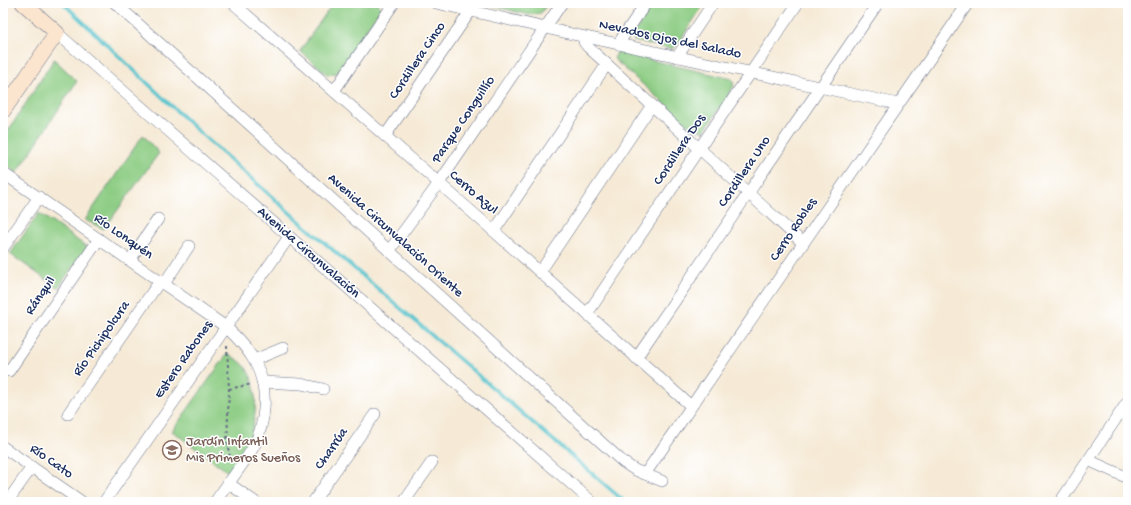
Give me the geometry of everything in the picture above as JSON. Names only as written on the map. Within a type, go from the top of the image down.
[{"type":"street","name":"Avenida Circunvalación","points":[[23,3],[592,502]]},
{"type":"street","name":"Avenida Circunvalación Oriente","points":[[115,3],[623,462],[635,470],[662,481]]},
{"type":"street","name":"Cerro Azul","points":[[233,3],[494,231],[691,406]]},
{"type":"street","points":[[334,91],[394,3]]},
{"type":"street","name":"Nevados Ojos del Salado","points":[[436,3],[474,7],[545,28],[584,37],[898,104]]},
{"type":"street","name":"Parque Conguillío","points":[[389,252],[439,183],[562,3]]},
{"type":"street","points":[[618,44],[646,3]]},
{"type":"street","points":[[677,57],[713,3]]},
{"type":"street","name":"Cordillera Dos","points":[[587,314],[798,3]]},
{"type":"street","name":"Cordillera Uno","points":[[636,358],[878,3]]},
{"type":"street","name":"Cerro Robles","points":[[645,474],[898,104],[963,5]]},
{"type":"street","name":"Cordillera Cinco","points":[[385,136],[474,7]]},
{"type":"street","points":[[3,111],[57,33]]},
{"type":"street","points":[[584,37],[584,42],[588,47],[803,243]]},
{"type":"street","points":[[494,231],[607,64]]},
{"type":"street","points":[[540,272],[652,105]]},
{"type":"street","name":"Río Lonquén","points":[[3,173],[226,327],[242,343],[254,360],[263,382],[265,394],[263,418],[260,431],[249,454],[215,502]]},
{"type":"street","points":[[3,248],[39,197]]},
{"type":"street","points":[[130,260],[158,219]]},
{"type":"street","name":"Estero Rabones","points":[[104,502],[290,237]]},
{"type":"street","name":"Ránquil","points":[[8,371],[99,239]]},
{"type":"street","name":"Río Pichipolcura","points":[[68,414],[189,246]]},
{"type":"street","points":[[254,360],[283,348]]},
{"type":"street","points":[[263,382],[301,384],[323,389]]},
{"type":"street","points":[[1060,502],[1128,403]]},
{"type":"street","name":"Charrúa","points":[[314,502],[375,414]]},
{"type":"street","name":"Río Cato","points":[[3,447],[82,502]]},
{"type":"street","points":[[1088,460],[1128,478]]},
{"type":"street","points":[[404,502],[432,462]]},
{"type":"street","points":[[7,502],[32,467]]},
{"type":"street","points":[[231,479],[255,502]]},
{"type":"path","points":[[226,327],[229,389],[227,443],[231,479]]},
{"type":"path","points":[[229,389],[263,382]]},
{"type":"green space","points":[[333,3],[378,3],[381,8],[337,73],[328,75],[300,51]]},
{"type":"green space","points":[[493,3],[548,3],[541,13],[529,15],[493,6]]},
{"type":"green space","points":[[655,3],[705,3],[676,46],[671,49],[634,41],[632,35]]},
{"type":"green space","points":[[617,52],[732,79],[734,86],[704,131],[693,129],[614,59]]},
{"type":"green space","points":[[54,59],[77,81],[17,173],[3,163],[3,139]]},
{"type":"green space","points":[[143,135],[159,153],[104,229],[85,220]]},
{"type":"green space","points":[[39,213],[87,247],[58,288],[10,254]]},
{"type":"green space","points":[[228,353],[243,364],[249,373],[253,383],[256,406],[252,429],[248,440],[242,452],[228,472],[172,431]]},
{"type":"waterway","points":[[63,3],[199,132],[290,213],[625,502]]},
{"type":"place","name":"Jardín Infantil Mis Primeros Sueños","points":[[172,450]]}]
